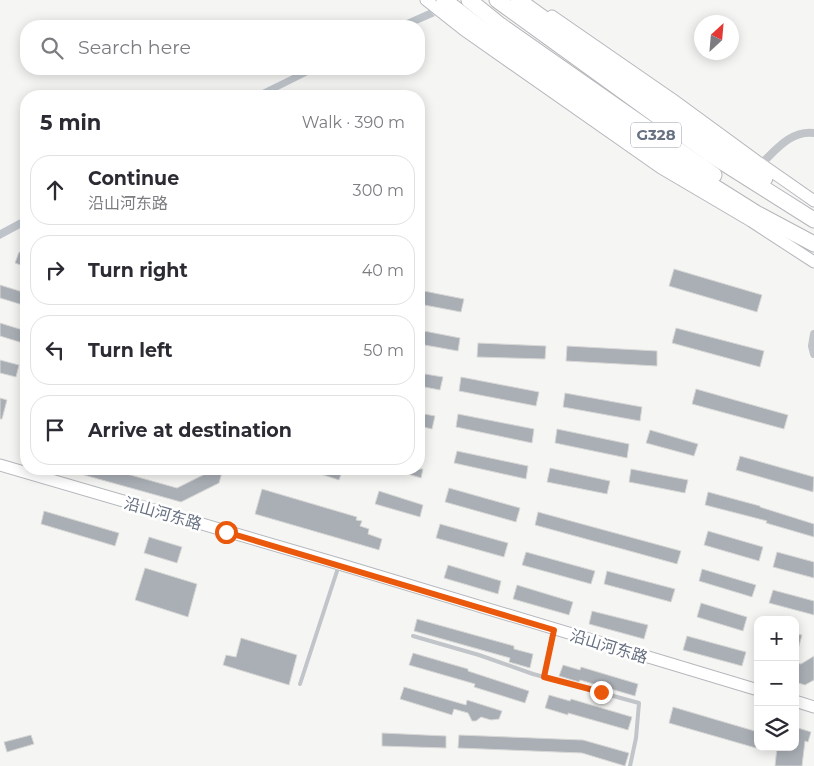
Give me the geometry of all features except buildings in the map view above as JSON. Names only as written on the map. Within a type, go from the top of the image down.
[{"type":"highway","points":[[444,0],[496,40],[555,79],[640,140],[756,213],[814,244]]},
{"type":"highway","name":"G328","points":[[469,0],[500,25],[814,244]]},
{"type":"highway","name":"G328","points":[[496,0],[514,6],[711,155],[814,220]]},
{"type":"highway","points":[[514,6],[772,183],[814,216]]},
{"type":"street","points":[[426,0],[464,30],[661,168],[751,221],[814,262]]},
{"type":"street","points":[[530,0],[814,200]]},
{"type":"street","points":[[761,164],[791,136],[809,132],[814,133]]},
{"type":"street","points":[[814,334],[812,346],[814,354]]},
{"type":"street","name":"沿山河东路","points":[[0,466],[20,472]]},
{"type":"street","name":"沿山河东路","points":[[31,475],[339,564],[754,689]]},
{"type":"street","points":[[799,702],[814,707]]},
{"type":"lane","points":[[300,684],[339,564]]},
{"type":"lane","points":[[544,677],[554,630]]},
{"type":"lane","points":[[412,636],[544,677],[639,703],[636,738],[630,766]]},
{"type":"shaded area","points":[[429,10],[435,16],[425,20],[406,20]]},
{"type":"shaded area","points":[[293,75],[308,75],[278,90],[262,90]]},
{"type":"shaded area","points":[[20,219],[20,228],[0,239],[0,230]]},
{"type":"route","points":[[226,532],[339,564],[554,630],[544,677],[601,692]]}]
